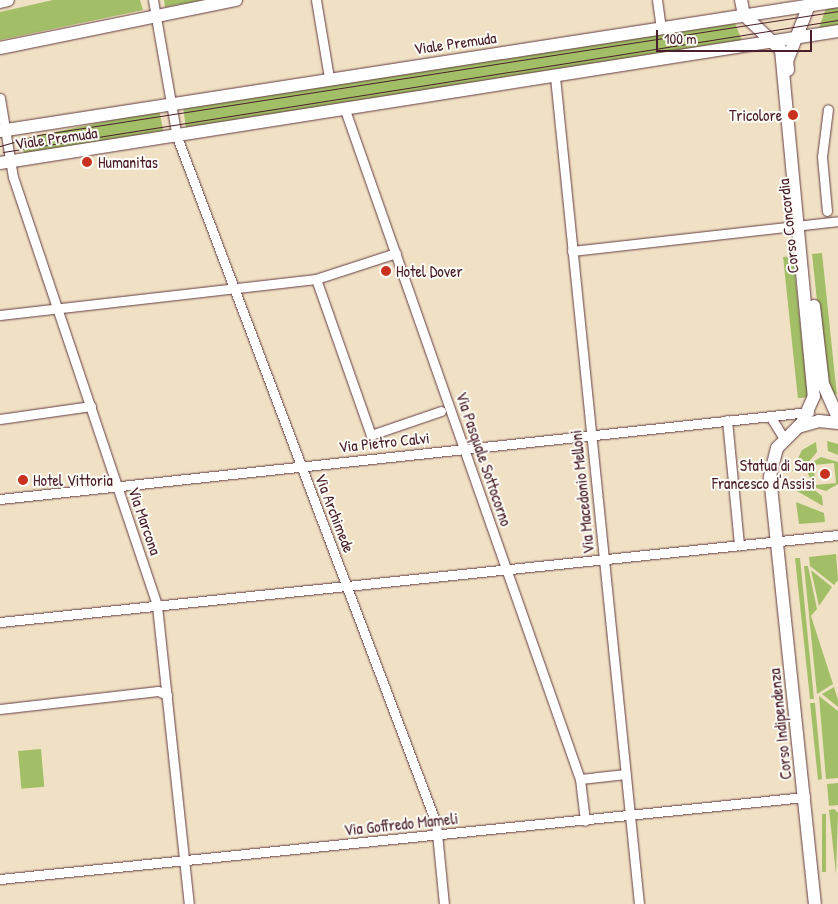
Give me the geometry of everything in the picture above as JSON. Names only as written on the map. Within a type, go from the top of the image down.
[{"type":"street","points":[[0,2],[8,0]]},
{"type":"street","points":[[153,0],[177,137]]},
{"type":"street","points":[[0,48],[236,0]]},
{"type":"street","points":[[316,0],[329,78]]},
{"type":"street","points":[[657,0],[661,29]]},
{"type":"street","points":[[741,0],[744,15],[773,43]]},
{"type":"street","name":"Viale Premuda","points":[[3,131],[329,78],[661,29],[812,3],[838,1]]},
{"type":"street","name":"Corso Concordia","points":[[809,412],[814,396],[787,60],[812,3]]},
{"type":"street","name":"Viale Premuda","points":[[5,162],[177,137],[773,43],[838,31]]},
{"type":"street","name":"Corso Concordia","points":[[773,43],[781,50],[800,225],[824,384],[836,412]]},
{"type":"street","name":"Via Macedonio Melloni","points":[[555,77],[639,904]]},
{"type":"street","name":"Via Marcona","points":[[0,98],[5,162],[91,406],[157,606],[189,904]]},
{"type":"street","points":[[827,211],[822,157],[828,109]]},
{"type":"street","name":"Via Pasquale Sottocorno","points":[[345,110],[580,779],[585,821]]},
{"type":"street","name":"Via Archimede","points":[[177,137],[438,835],[444,904]]},
{"type":"street","points":[[572,251],[838,221]]},
{"type":"street","points":[[0,315],[316,279],[396,253]]},
{"type":"street","points":[[316,279],[371,435],[441,411]]},
{"type":"street","points":[[0,419],[91,406]]},
{"type":"street","points":[[770,416],[784,438],[798,427],[809,412]]},
{"type":"street","name":"Via Pietro Calvi","points":[[0,499],[809,412]]},
{"type":"street","points":[[727,420],[739,545]]},
{"type":"street","points":[[798,427],[819,421],[838,423]]},
{"type":"street","name":"Corso Indipendenza","points":[[784,438],[770,468],[776,541],[815,904]]},
{"type":"street","points":[[0,622],[838,535]]},
{"type":"street","points":[[0,709],[158,692],[167,695]]},
{"type":"street","points":[[580,779],[626,774]]},
{"type":"street","name":"Via Goffredo Mameli","points":[[0,879],[585,821],[805,797]]},
{"type":"green space","points":[[53,0],[140,0],[143,10],[0,40],[0,12]]},
{"type":"green space","points":[[164,0],[203,0],[165,7]]},
{"type":"green space","points":[[838,6],[838,25],[819,28],[826,8]]},
{"type":"green space","points":[[735,23],[742,41],[186,129],[183,106]]},
{"type":"green space","points":[[159,110],[164,134],[26,164],[21,139]]},
{"type":"green space","points":[[822,253],[837,394],[827,395],[812,254]]},
{"type":"green space","points":[[793,256],[808,397],[798,398],[783,257]]},
{"type":"green space","points":[[827,441],[838,444],[838,455],[828,451]]},
{"type":"green space","points":[[816,442],[817,452],[802,470],[792,471],[802,450]]},
{"type":"green space","points":[[821,457],[838,462],[838,484],[826,491],[816,488],[808,474],[811,463]],"holes":[[[834,463],[836,483],[815,485],[814,465]]]},
{"type":"green space","points":[[803,481],[822,496],[823,506],[797,491],[793,482]]},
{"type":"green space","points":[[796,502],[824,513],[825,522],[799,524]]},
{"type":"green space","points":[[836,554],[838,580],[834,585],[810,566],[809,557]]},
{"type":"green space","points":[[795,558],[800,558],[814,699],[810,699]]},
{"type":"green space","points":[[804,566],[808,566],[817,609],[811,616],[833,684],[817,694]]},
{"type":"green space","points":[[811,570],[832,587],[819,606]]},
{"type":"green space","points":[[834,687],[838,700],[838,707],[822,694]]},
{"type":"green space","points":[[819,696],[838,711],[838,778],[826,779]]},
{"type":"green space","points":[[810,703],[815,703],[822,779],[818,780]]},
{"type":"green space","points":[[41,749],[44,787],[21,789],[18,751]]},
{"type":"green space","points":[[838,783],[838,805],[829,806],[827,784]]},
{"type":"green space","points":[[834,809],[838,813],[836,874],[829,810]]},
{"type":"green space","points":[[822,814],[826,814],[826,872],[822,872]]},
{"type":"tram line","points":[[0,146],[38,135],[838,11]]},
{"type":"tram line","points":[[3,152],[838,20]]},
{"type":"place","name":"Tricolore","points":[[793,115]]},
{"type":"place","name":"Humanitas","points":[[87,162]]},
{"type":"place","name":"Hotel Dover","points":[[386,271]]},
{"type":"place","name":"Statua di San Francesco d'Assisi","points":[[825,474]]},
{"type":"place","name":"Hotel Vittoria","points":[[23,480]]}]
